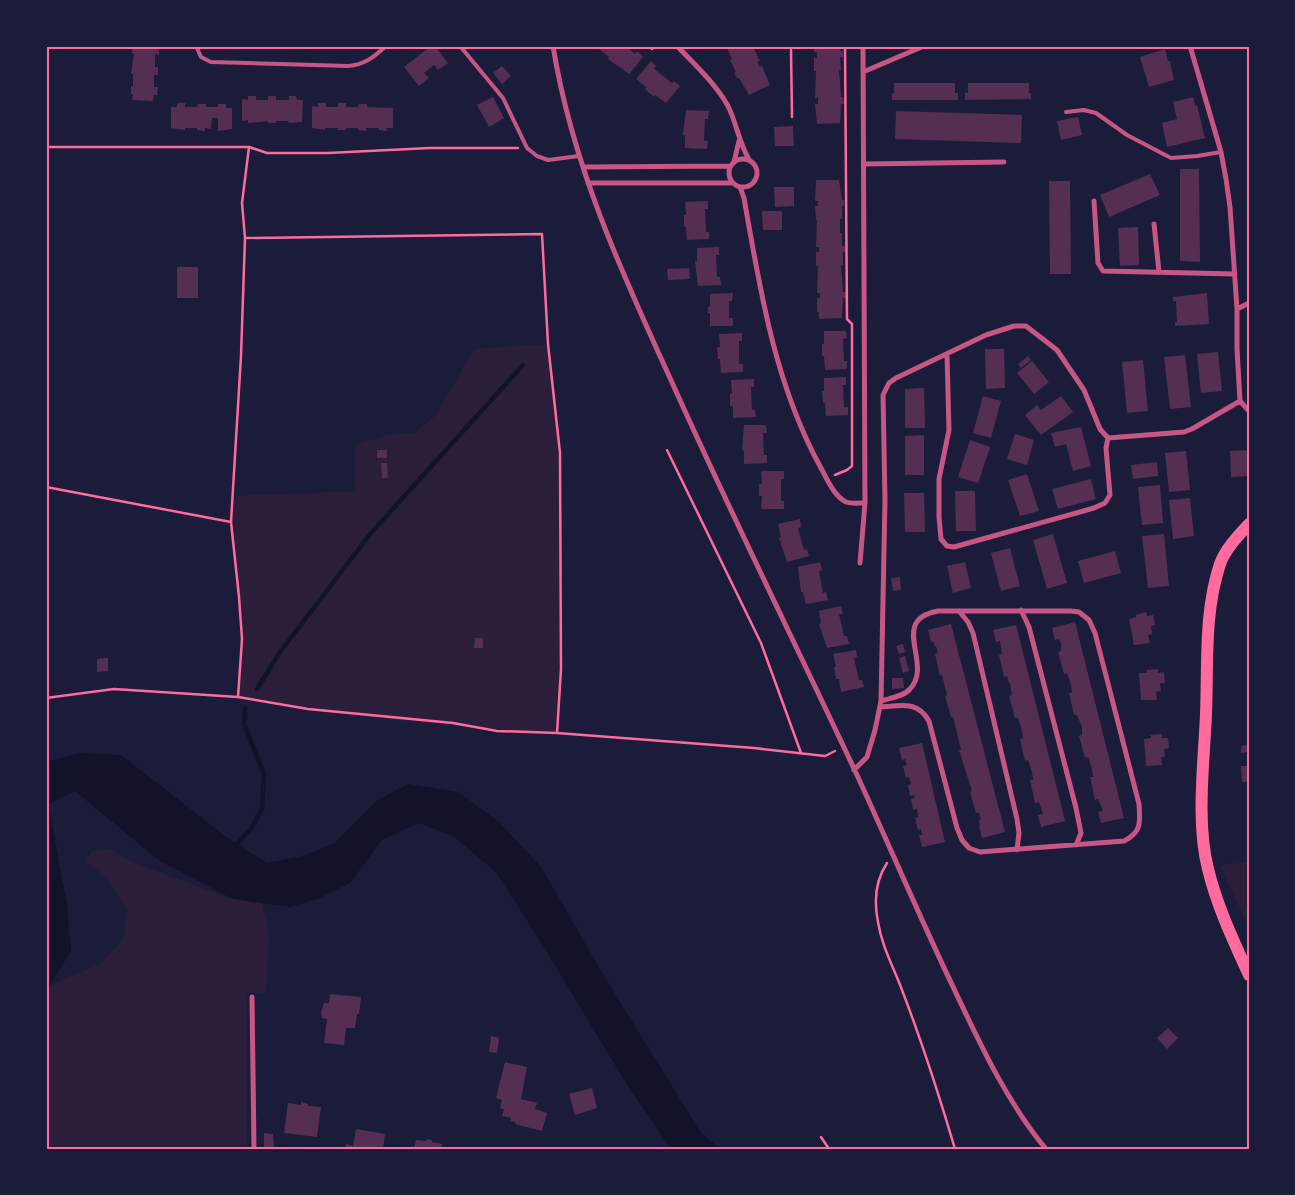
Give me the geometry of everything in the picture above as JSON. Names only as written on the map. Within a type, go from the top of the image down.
[{"type":"main road","points":[[1249,524],[1238,536],[1221,562],[1212,595],[1207,646],[1207,700],[1202,819],[1207,868],[1224,923],[1249,975]]},
{"type":"street","points":[[554,46],[570,126],[588,183],[618,264],[690,423],[844,747],[984,1052],[1011,1099],[1046,1149]]},
{"type":"street","points":[[677,46],[717,89],[728,106],[744,153],[756,171],[755,179],[750,185],[745,204]]},
{"type":"street","points":[[860,562],[865,503],[863,46]]},
{"type":"street","points":[[863,72],[924,46]]},
{"type":"street","points":[[1190,46],[1221,152],[1230,207],[1237,309],[1240,401],[1249,411]]},
{"type":"street","points":[[733,183],[729,177],[739,136]]},
{"type":"street","points":[[583,167],[732,164],[742,159],[750,161]]},
{"type":"street","points":[[864,164],[1004,162]]},
{"type":"street","points":[[588,183],[733,183],[740,186],[750,185]]},
{"type":"street","points":[[740,186],[745,204],[765,317],[796,414],[814,456],[838,495],[846,502],[865,503]]},
{"type":"street","points":[[1094,201],[1098,263],[1099,268],[1103,271],[1235,274]]},
{"type":"street","points":[[1154,224],[1159,272]]},
{"type":"street","points":[[1237,309],[1249,303]]},
{"type":"street","points":[[854,770],[866,758],[876,730],[880,704],[885,500],[883,395],[889,383],[986,335],[1014,326],[1026,326],[1058,350],[1084,390],[1100,429],[1108,438]]},
{"type":"street","points":[[947,354],[949,430],[939,478],[939,488],[941,539],[947,546],[954,547],[1094,508],[1105,503],[1110,495],[1106,448],[1108,438]]},
{"type":"street","points":[[1108,438],[1184,432],[1240,401]]},
{"type":"street","points":[[1021,610],[1079,612],[1089,620],[1095,633],[1139,804],[1140,818],[1135,836],[1124,841],[1017,850],[980,852],[969,848],[962,840],[958,828],[929,721],[925,713],[920,708],[913,706],[880,704],[901,696],[911,689],[918,667],[913,643],[914,629],[918,620],[927,613],[938,611],[1021,610]]},
{"type":"street","points":[[1021,610],[1029,627],[1076,808],[1081,833],[1076,845]]},
{"type":"street","points":[[959,611],[968,622],[973,633],[1020,833],[1017,850]]},
{"type":"street","points":[[252,997],[254,1149]]},
{"type":"lane","points":[[196,46],[201,57],[211,62],[348,66],[369,61],[386,46]]},
{"type":"lane","points":[[460,46],[503,98],[527,148],[537,156],[548,160],[580,156]]},
{"type":"lane","points":[[1066,112],[1084,110],[1096,113],[1127,136],[1171,158],[1221,152]]},
{"type":"path","points":[[790,46],[792,117]]},
{"type":"path","points":[[827,479],[852,466],[852,324],[848,319],[845,46]]},
{"type":"path","points":[[46,147],[249,147],[267,153],[328,154],[430,148],[527,148]]},
{"type":"path","points":[[238,697],[242,640],[231,522],[241,356],[245,238],[242,203],[249,147]]},
{"type":"path","points":[[245,238],[542,234],[548,344],[560,453],[561,669],[557,733]]},
{"type":"path","points":[[668,450],[761,643],[801,753]]},
{"type":"path","points":[[46,487],[231,522]]},
{"type":"path","points":[[46,698],[114,689],[238,697],[308,709],[453,723],[497,731],[557,733],[825,756],[844,747]]},
{"type":"path","points":[[893,855],[882,870],[876,890],[877,921],[885,952],[901,987],[939,1095],[955,1149]]},
{"type":"path","points":[[821,1137],[829,1149]]},
{"type":"shaded area","points":[[548,344],[560,453],[561,669],[557,733],[397,720],[238,697],[242,639],[231,522],[234,496],[355,491],[355,445],[387,435],[414,433],[436,415],[474,349]]},
{"type":"shaded area","points":[[79,753],[121,755],[225,836],[267,863],[303,856],[335,843],[376,801],[408,784],[458,792],[499,822],[541,867],[604,976],[701,1133],[721,1149],[671,1149],[626,1083],[496,872],[453,836],[419,823],[382,840],[350,883],[320,898],[290,907],[233,899],[160,861],[75,791],[48,804],[67,905],[71,951],[46,991],[46,762]]},
{"type":"shaded area","points":[[110,849],[139,865],[233,899],[262,903],[269,935],[266,993],[247,994],[247,1149],[46,1149],[46,991],[50,985],[100,964],[123,939],[128,912],[107,878],[86,862],[92,851]]},
{"type":"shaded area","points":[[1249,862],[1249,927],[1219,865]]},
{"type":"building","points":[[132,46],[159,47],[159,55],[155,54],[155,67],[158,67],[158,75],[154,75],[154,87],[158,87],[157,95],[154,95],[153,101],[132,100],[131,86],[133,86],[133,74],[131,74],[134,54],[132,54]]},
{"type":"building","points":[[431,46],[435,46],[448,63],[438,70],[434,65],[424,73],[429,78],[419,86],[404,67]]},
{"type":"building","points":[[602,46],[626,46],[635,54],[637,51],[643,57],[629,74],[608,59],[609,57],[599,49]]},
{"type":"building","points":[[726,46],[751,46],[760,61],[757,62],[760,67],[762,66],[770,85],[749,95],[734,73],[736,72]]},
{"type":"building","points":[[814,46],[840,46],[840,51],[843,51],[843,58],[840,57],[841,71],[839,70],[841,97],[843,97],[844,104],[841,104],[840,123],[817,124],[815,104],[818,104],[818,98],[815,98],[816,71],[814,71],[814,58],[817,58],[817,52],[814,52]]},
{"type":"building","points":[[1165,49],[1174,80],[1149,87],[1140,57]]},
{"type":"building","points":[[651,61],[656,66],[654,69],[672,83],[674,81],[680,86],[666,103],[655,95],[654,97],[636,79]]},
{"type":"building","points":[[502,66],[511,76],[502,84],[493,73]]},
{"type":"building","points":[[894,83],[955,83],[955,93],[958,93],[958,100],[892,100]]},
{"type":"building","points":[[968,83],[1029,83],[1031,99],[965,100],[965,93],[968,93]]},
{"type":"building","points":[[248,96],[256,96],[256,100],[268,100],[268,96],[276,96],[276,100],[289,100],[289,96],[296,96],[297,100],[303,100],[302,122],[276,121],[276,123],[268,123],[268,121],[248,123],[248,120],[242,121],[242,99],[248,100]]},
{"type":"building","points":[[493,97],[504,118],[489,127],[477,105]]},
{"type":"building","points":[[1193,97],[1195,106],[1197,105],[1205,138],[1167,147],[1162,123],[1177,119],[1173,102]]},
{"type":"building","points":[[177,103],[185,103],[185,107],[198,107],[197,104],[206,104],[206,107],[218,107],[218,104],[226,104],[226,108],[232,108],[232,129],[218,131],[218,118],[212,118],[211,129],[205,128],[205,131],[197,130],[197,128],[185,128],[185,130],[171,128],[171,107],[177,107]]},
{"type":"building","points":[[318,103],[326,103],[326,107],[338,107],[338,103],[346,103],[346,107],[358,107],[359,104],[367,104],[367,107],[393,108],[393,128],[386,128],[387,131],[379,130],[379,128],[366,128],[366,131],[358,130],[358,128],[338,130],[338,128],[325,128],[325,130],[312,128],[312,106],[318,107]]},
{"type":"building","points":[[686,110],[709,111],[708,119],[705,119],[704,141],[708,141],[707,149],[685,148],[685,135],[683,135]]},
{"type":"building","points":[[896,111],[1022,115],[1021,143],[895,139]]},
{"type":"building","points":[[1078,117],[1082,135],[1061,140],[1057,121]]},
{"type":"building","points":[[793,126],[794,146],[775,146],[774,127]]},
{"type":"building","points":[[1180,169],[1199,169],[1200,262],[1180,261]]},
{"type":"building","points":[[1150,174],[1160,195],[1109,217],[1100,195]]},
{"type":"building","points":[[816,180],[839,180],[842,200],[844,200],[842,219],[840,219],[842,246],[845,246],[843,265],[841,265],[843,292],[846,292],[846,298],[843,298],[842,318],[819,319],[819,312],[817,312],[817,298],[820,298],[820,293],[817,293],[818,266],[816,266],[816,252],[819,252],[819,247],[816,247],[817,220],[815,206],[818,206],[818,201],[815,201]]},
{"type":"building","points":[[1049,181],[1070,181],[1071,274],[1050,274]]},
{"type":"building","points":[[774,187],[794,187],[794,206],[775,207]]},
{"type":"building","points":[[708,201],[708,209],[705,209],[706,232],[709,232],[709,239],[687,240],[686,227],[684,227],[684,215],[686,215],[685,202]]},
{"type":"building","points":[[762,211],[782,211],[782,230],[763,230]]},
{"type":"building","points":[[1138,227],[1139,265],[1120,266],[1118,228]]},
{"type":"building","points":[[719,247],[719,255],[716,255],[717,277],[720,277],[721,285],[698,286],[695,261],[697,261],[697,248]]},
{"type":"building","points":[[177,267],[198,267],[198,298],[177,298]]},
{"type":"building","points":[[689,268],[690,279],[668,280],[667,269]]},
{"type":"building","points":[[733,293],[732,301],[729,301],[729,318],[733,318],[733,326],[710,326],[708,307],[710,307],[710,294]]},
{"type":"building","points":[[1207,293],[1209,324],[1175,326],[1175,322],[1177,322],[1176,301],[1173,301],[1173,297]]},
{"type":"building","points":[[824,331],[846,331],[847,338],[843,339],[844,361],[847,361],[847,369],[825,370],[824,356],[822,356]]},
{"type":"building","points":[[742,333],[742,341],[739,341],[739,364],[743,364],[743,372],[721,373],[717,347],[720,347],[719,334]]},
{"type":"building","points":[[985,349],[1004,349],[1005,388],[986,389]]},
{"type":"building","points":[[1218,352],[1222,391],[1201,393],[1197,354]]},
{"type":"building","points":[[1185,355],[1191,407],[1170,409],[1164,357]]},
{"type":"building","points":[[1028,356],[1031,360],[1021,368],[1018,364]]},
{"type":"building","points":[[1143,360],[1148,411],[1127,413],[1122,362]]},
{"type":"building","points":[[1032,361],[1049,382],[1034,394],[1017,373]]},
{"type":"building","points":[[846,377],[846,385],[843,385],[844,407],[848,407],[848,415],[826,416],[822,391],[824,391],[824,378]]},
{"type":"building","points":[[754,379],[754,387],[751,387],[752,410],[755,410],[756,417],[733,418],[733,406],[730,406],[731,380]]},
{"type":"building","points":[[924,388],[925,428],[905,428],[905,389]]},
{"type":"building","points":[[983,396],[1001,401],[991,438],[973,433]]},
{"type":"building","points":[[1061,396],[1073,412],[1041,435],[1025,415],[1037,405],[1041,410]]},
{"type":"building","points":[[744,425],[766,425],[767,433],[763,433],[764,455],[767,455],[767,463],[744,464],[744,450],[742,451]]},
{"type":"building","points":[[1081,427],[1091,466],[1073,471],[1066,444],[1055,447],[1051,433]]},
{"type":"building","points":[[1015,434],[1034,440],[1027,465],[1007,459]]},
{"type":"building","points":[[924,435],[924,475],[905,475],[905,436]]},
{"type":"building","points":[[970,440],[990,447],[978,483],[958,477]]},
{"type":"building","points":[[377,450],[387,450],[387,458],[377,458]]},
{"type":"building","points":[[1249,450],[1249,476],[1231,477],[1230,451]]},
{"type":"building","points":[[1186,451],[1190,490],[1169,492],[1165,453]]},
{"type":"building","points":[[1157,462],[1158,476],[1133,479],[1131,465]]},
{"type":"building","points":[[381,463],[387,463],[388,478],[382,478]]},
{"type":"building","points":[[761,471],[784,471],[784,479],[781,479],[781,501],[784,501],[784,509],[761,509],[762,496],[759,496],[759,484],[762,484]]},
{"type":"building","points":[[1027,474],[1039,511],[1020,516],[1008,480]]},
{"type":"building","points":[[1091,479],[1096,499],[1058,509],[1052,489]]},
{"type":"building","points":[[1160,485],[1163,523],[1142,525],[1138,487]]},
{"type":"building","points":[[955,491],[975,491],[976,531],[956,531]]},
{"type":"building","points":[[904,493],[924,493],[925,532],[905,532]]},
{"type":"building","points":[[1190,498],[1194,536],[1173,539],[1169,500]]},
{"type":"building","points":[[800,519],[801,527],[798,528],[804,550],[807,549],[809,556],[787,562],[779,538],[781,537],[778,524]]},
{"type":"building","points":[[1053,534],[1067,583],[1047,589],[1033,540]]},
{"type":"building","points":[[1164,534],[1169,586],[1148,588],[1142,536]]},
{"type":"building","points":[[1010,548],[1020,586],[1001,591],[991,553]]},
{"type":"building","points":[[1115,551],[1121,573],[1084,583],[1078,561]]},
{"type":"building","points":[[820,562],[822,570],[819,571],[823,593],[826,592],[828,600],[806,604],[803,592],[801,592],[798,567]]},
{"type":"building","points":[[965,562],[971,588],[953,593],[947,566]]},
{"type":"building","points":[[900,577],[901,590],[893,591],[891,578]]},
{"type":"building","points":[[841,606],[843,614],[839,614],[844,636],[847,636],[849,644],[827,648],[819,624],[821,623],[819,611]]},
{"type":"building","points":[[1146,612],[1147,616],[1153,615],[1155,625],[1151,626],[1152,634],[1148,635],[1150,643],[1134,645],[1129,619]]},
{"type":"building","points":[[1075,622],[1124,818],[1101,823],[1098,812],[1103,811],[1098,799],[1095,800],[1090,777],[1093,777],[1092,769],[1088,757],[1085,758],[1079,736],[1082,735],[1082,727],[1077,715],[1074,715],[1069,693],[1072,693],[1071,685],[1067,673],[1064,674],[1058,652],[1061,651],[1061,644],[1059,639],[1055,640],[1052,628]]},
{"type":"building","points":[[951,624],[1005,832],[982,838],[979,826],[979,820],[981,819],[979,813],[976,813],[970,792],[972,791],[959,750],[961,750],[953,717],[951,717],[945,696],[947,695],[935,654],[938,653],[933,641],[931,642],[928,630]]},
{"type":"building","points":[[1016,625],[1065,821],[1041,827],[1038,815],[1043,814],[1039,802],[1035,803],[1030,780],[1033,780],[1032,772],[1028,760],[1025,761],[1020,739],[1023,738],[1022,730],[1018,718],[1015,718],[1009,696],[1012,695],[1010,683],[1007,676],[1004,677],[999,655],[1002,654],[1000,641],[996,642],[993,630]]},
{"type":"building","points":[[475,638],[483,638],[483,648],[474,648]]},
{"type":"building","points":[[903,644],[905,652],[899,654],[896,646]]},
{"type":"building","points":[[856,650],[857,657],[854,658],[859,680],[862,680],[864,687],[841,692],[839,679],[836,679],[833,654]]},
{"type":"building","points":[[905,656],[909,671],[903,673],[899,658]]},
{"type":"building","points":[[108,658],[108,671],[97,672],[97,659]]},
{"type":"building","points":[[1158,669],[1158,673],[1164,672],[1165,683],[1160,683],[1161,691],[1156,692],[1157,700],[1141,700],[1139,673],[1147,673],[1147,670]]},
{"type":"building","points":[[892,678],[903,678],[904,688],[892,689]]},
{"type":"building","points":[[1162,734],[1162,738],[1168,738],[1169,748],[1164,749],[1165,757],[1161,757],[1162,765],[1146,766],[1144,739],[1151,738],[1151,735]]},
{"type":"building","points":[[922,743],[945,842],[922,847],[919,835],[922,835],[921,829],[918,830],[915,818],[918,817],[917,809],[913,810],[911,799],[915,798],[914,795],[910,796],[908,785],[911,784],[909,777],[906,778],[903,766],[907,765],[905,759],[902,760],[899,748]]},
{"type":"building","points":[[1248,745],[1248,752],[1241,753],[1241,746]]},
{"type":"building","points":[[1241,766],[1249,766],[1249,782],[1242,782]]},
{"type":"building","points":[[330,994],[361,997],[355,1028],[346,1028],[344,1045],[324,1043],[327,1019],[322,1018],[321,1012],[324,1003],[329,1003]]},
{"type":"building","points":[[1168,1028],[1178,1038],[1167,1049],[1157,1038]]},
{"type":"building","points":[[491,1036],[499,1038],[497,1053],[489,1052]]},
{"type":"building","points":[[505,1062],[527,1067],[521,1099],[537,1103],[535,1109],[547,1113],[542,1131],[515,1124],[516,1122],[511,1121],[511,1118],[502,1116],[504,1109],[500,1108],[502,1100],[496,1098]]},
{"type":"building","points":[[592,1088],[597,1108],[575,1115],[569,1094]]},
{"type":"building","points":[[301,1102],[308,1104],[308,1106],[321,1107],[317,1137],[284,1133],[288,1103],[301,1105]]},
{"type":"building","points":[[356,1129],[385,1134],[383,1149],[345,1149],[346,1144],[353,1146]]},
{"type":"building","points":[[264,1133],[273,1134],[274,1149],[264,1149]]},
{"type":"building","points":[[427,1139],[442,1144],[441,1149],[414,1149],[416,1140],[426,1141]]},
{"type":"waterway","points":[[257,689],[280,652],[371,533],[523,365]]},
{"type":"waterway","points":[[233,848],[251,829],[262,809],[264,774],[244,724],[245,708]]}]
